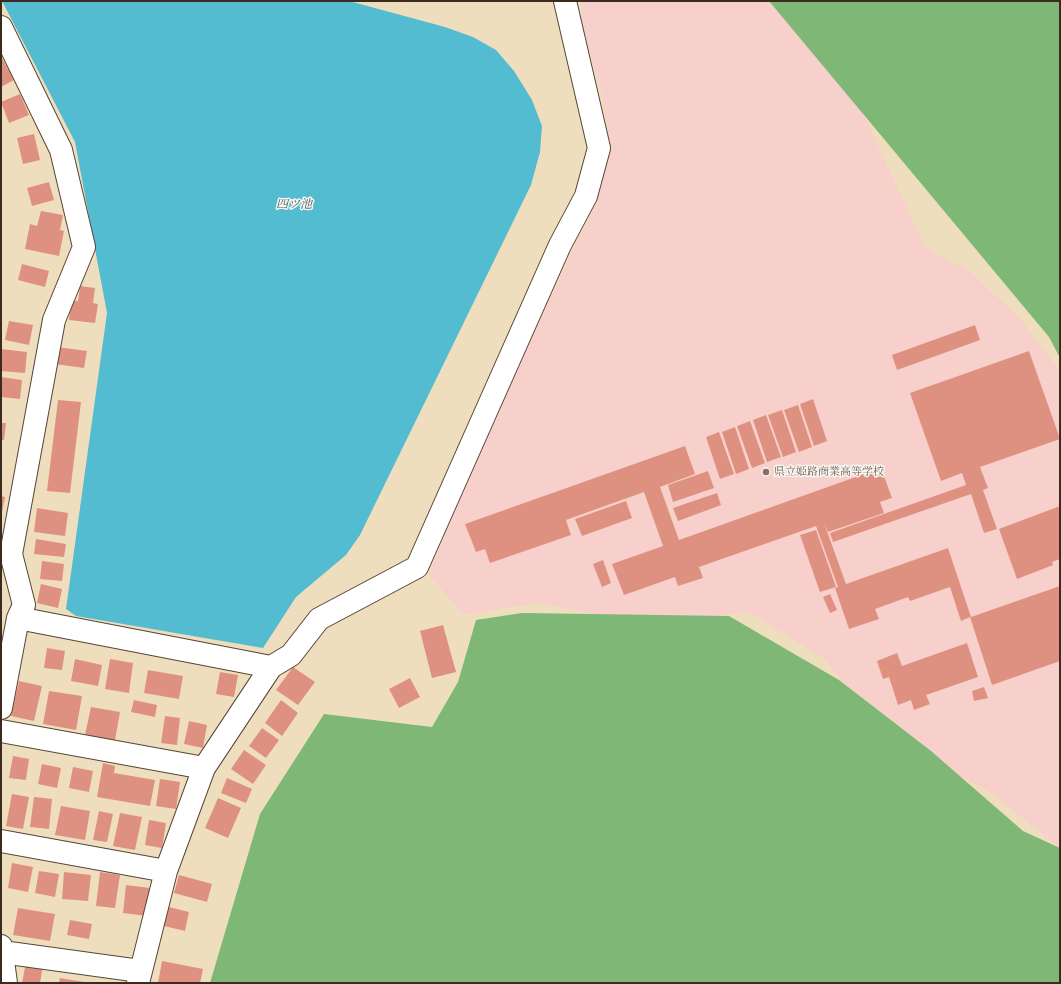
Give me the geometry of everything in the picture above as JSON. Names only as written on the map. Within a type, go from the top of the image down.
[{"type":"street","points":[[2,952],[139,977],[166,871],[204,768],[271,667],[291,655],[319,619],[417,567],[560,245],[586,196],[599,148],[565,1]]},
{"type":"street","points":[[1,26],[60,150],[84,247],[54,320],[12,554],[24,605],[18,618],[1,708]]},
{"type":"street","points":[[18,618],[271,667]]},
{"type":"street","points":[[1,731],[204,768]]},
{"type":"street","points":[[1,841],[166,871]]},
{"type":"street","points":[[1,946],[6,983]]},
{"type":"shaded area","name":"県立姫路商業高等学校","points":[[582,1],[782,1],[862,111],[926,249],[972,273],[1023,322],[1060,371],[1060,848],[988,791],[893,740],[823,658],[749,612],[662,620],[599,615],[539,603],[464,615],[428,574],[518,363],[589,217],[609,148],[603,100],[581,20]]},
{"type":"green space","points":[[769,1],[1060,1],[1060,358],[1049,337]]},
{"type":"green space","points":[[522,613],[729,616],[839,680],[931,751],[1023,831],[1060,848],[1060,983],[210,983],[260,814],[324,714],[432,727],[458,682],[476,620]]},
{"type":"water","name":"四ツ池","points":[[2,1],[349,1],[445,27],[473,37],[496,50],[514,71],[532,100],[542,126],[540,152],[531,185],[360,535],[346,555],[296,597],[263,648],[76,616],[66,609],[107,313],[75,142]]},
{"type":"building","points":[[1,56],[14,80],[1,87]]},
{"type":"building","points":[[20,94],[29,115],[9,123],[1,102]]},
{"type":"building","points":[[34,134],[40,160],[23,164],[17,138]]},
{"type":"building","points":[[49,182],[54,200],[32,206],[27,188]]},
{"type":"building","points":[[41,211],[63,215],[60,230],[64,231],[59,256],[25,249],[30,224],[37,226]]},
{"type":"building","points":[[22,264],[49,271],[45,287],[18,280]]},
{"type":"building","points":[[80,286],[95,288],[93,303],[98,304],[95,323],[69,320],[71,301],[78,301]]},
{"type":"building","points":[[9,321],[33,325],[29,345],[5,340]]},
{"type":"building","points":[[975,325],[980,340],[897,370],[892,355]]},
{"type":"building","points":[[57,347],[87,351],[84,368],[55,364]]},
{"type":"building","points":[[1,349],[27,352],[25,373],[1,371]]},
{"type":"building","points":[[1029,351],[1060,439],[980,467],[988,488],[983,490],[997,529],[984,533],[971,494],[833,542],[830,533],[966,485],[962,473],[941,481],[910,393]]},
{"type":"building","points":[[1,377],[22,380],[20,399],[1,397]]},
{"type":"building","points":[[813,399],[827,441],[814,446],[800,404]]},
{"type":"building","points":[[58,400],[81,402],[70,493],[47,491]]},
{"type":"building","points":[[798,405],[812,447],[799,452],[784,410]]},
{"type":"building","points":[[782,410],[796,452],[783,457],[768,415]]},
{"type":"building","points":[[766,415],[781,457],[767,462],[753,420]]},
{"type":"building","points":[[750,421],[765,463],[752,468],[737,426]]},
{"type":"building","points":[[1,423],[6,423],[4,440],[1,440]]},
{"type":"building","points":[[735,427],[749,469],[736,474],[722,432]]},
{"type":"building","points":[[719,432],[734,474],[720,479],[706,437]]},
{"type":"building","points":[[685,446],[695,474],[660,487],[679,540],[881,468],[892,498],[880,502],[884,513],[828,532],[824,523],[846,584],[948,548],[971,617],[1060,586],[1060,661],[992,685],[970,617],[961,621],[950,587],[910,601],[908,597],[875,609],[879,619],[849,629],[835,588],[838,587],[816,526],[699,567],[703,578],[678,586],[675,577],[624,595],[612,564],[663,546],[644,492],[566,520],[571,535],[490,563],[485,549],[476,552],[465,524]]},
{"type":"building","points":[[708,471],[714,488],[673,502],[668,485]]},
{"type":"building","points":[[717,493],[721,505],[678,521],[673,508]]},
{"type":"building","points":[[1,496],[5,497],[2,512],[1,512]]},
{"type":"building","points":[[626,501],[632,518],[582,536],[575,519]]},
{"type":"building","points":[[1060,506],[1060,559],[1052,562],[1053,565],[1017,579],[999,529]]},
{"type":"building","points":[[37,508],[68,513],[65,536],[34,532]]},
{"type":"building","points":[[816,530],[836,587],[820,592],[800,535]]},
{"type":"building","points":[[36,539],[66,544],[64,557],[34,554]]},
{"type":"building","points":[[603,560],[611,583],[602,587],[593,564]]},
{"type":"building","points":[[42,561],[64,564],[62,581],[40,579]]},
{"type":"building","points":[[41,584],[62,589],[58,608],[37,603]]},
{"type":"building","points":[[830,594],[837,610],[830,613],[823,597]]},
{"type":"building","points":[[443,625],[456,672],[432,678],[420,631]]},
{"type":"building","points":[[967,643],[978,677],[926,695],[930,704],[914,710],[911,700],[898,705],[889,677],[883,679],[877,661],[897,653],[902,666]]},
{"type":"building","points":[[47,648],[65,651],[62,670],[44,668]]},
{"type":"building","points":[[75,659],[102,665],[98,686],[71,681]]},
{"type":"building","points":[[110,659],[133,663],[129,693],[105,689]]},
{"type":"building","points":[[293,667],[315,682],[298,705],[276,690]]},
{"type":"building","points":[[148,670],[183,676],[179,699],[144,693]]},
{"type":"building","points":[[220,672],[238,675],[234,697],[216,694]]},
{"type":"building","points":[[410,678],[420,697],[399,708],[389,689]]},
{"type":"building","points":[[19,681],[42,686],[34,721],[11,716]]},
{"type":"building","points":[[984,687],[988,698],[974,701],[972,691]]},
{"type":"building","points":[[49,691],[82,696],[76,730],[43,724]]},
{"type":"building","points":[[134,700],[157,705],[155,717],[131,712]]},
{"type":"building","points":[[281,700],[298,713],[282,736],[265,723]]},
{"type":"building","points":[[91,707],[120,712],[115,740],[85,735]]},
{"type":"building","points":[[165,716],[180,718],[177,745],[161,743]]},
{"type":"building","points":[[189,721],[207,725],[203,748],[184,744]]},
{"type":"building","points":[[262,728],[279,740],[266,758],[249,746]]},
{"type":"building","points":[[244,750],[266,765],[253,784],[231,769]]},
{"type":"building","points":[[13,756],[29,759],[26,780],[9,778]]},
{"type":"building","points":[[103,763],[115,766],[114,773],[155,780],[150,806],[97,797]]},
{"type":"building","points":[[42,764],[61,768],[57,788],[38,784]]},
{"type":"building","points":[[73,767],[93,771],[89,792],[69,788]]},
{"type":"building","points":[[227,778],[252,789],[246,803],[221,793]]},
{"type":"building","points":[[160,779],[180,782],[176,809],[156,806]]},
{"type":"building","points":[[12,794],[29,797],[23,829],[6,826]]},
{"type":"building","points":[[34,797],[52,799],[49,829],[30,827]]},
{"type":"building","points":[[218,798],[241,808],[228,838],[205,828]]},
{"type":"building","points":[[61,806],[90,811],[85,840],[55,835]]},
{"type":"building","points":[[99,811],[113,814],[107,842],[93,840]]},
{"type":"building","points":[[120,813],[142,817],[135,850],[113,846]]},
{"type":"building","points":[[149,820],[166,823],[162,848],[145,845]]},
{"type":"building","points":[[12,863],[33,867],[28,892],[8,888]]},
{"type":"building","points":[[39,871],[59,874],[55,897],[35,893]]},
{"type":"building","points":[[64,872],[91,875],[88,901],[62,899]]},
{"type":"building","points":[[100,872],[120,875],[115,908],[96,906]]},
{"type":"building","points":[[179,875],[212,884],[207,902],[174,893]]},
{"type":"building","points":[[126,885],[150,888],[147,916],[123,913]]},
{"type":"building","points":[[169,907],[189,912],[185,931],[164,926]]},
{"type":"building","points":[[18,908],[55,914],[50,941],[13,935]]},
{"type":"building","points":[[70,920],[92,924],[89,939],[67,935]]},
{"type":"building","points":[[162,961],[203,969],[200,983],[158,983]]},
{"type":"building","points":[[26,962],[43,965],[40,983],[22,983]]},
{"type":"building","points":[[60,978],[84,982],[84,983],[59,983]]},
{"type":"place","name":"県立姫路商業高等学校","points":[[766,472]]}]
